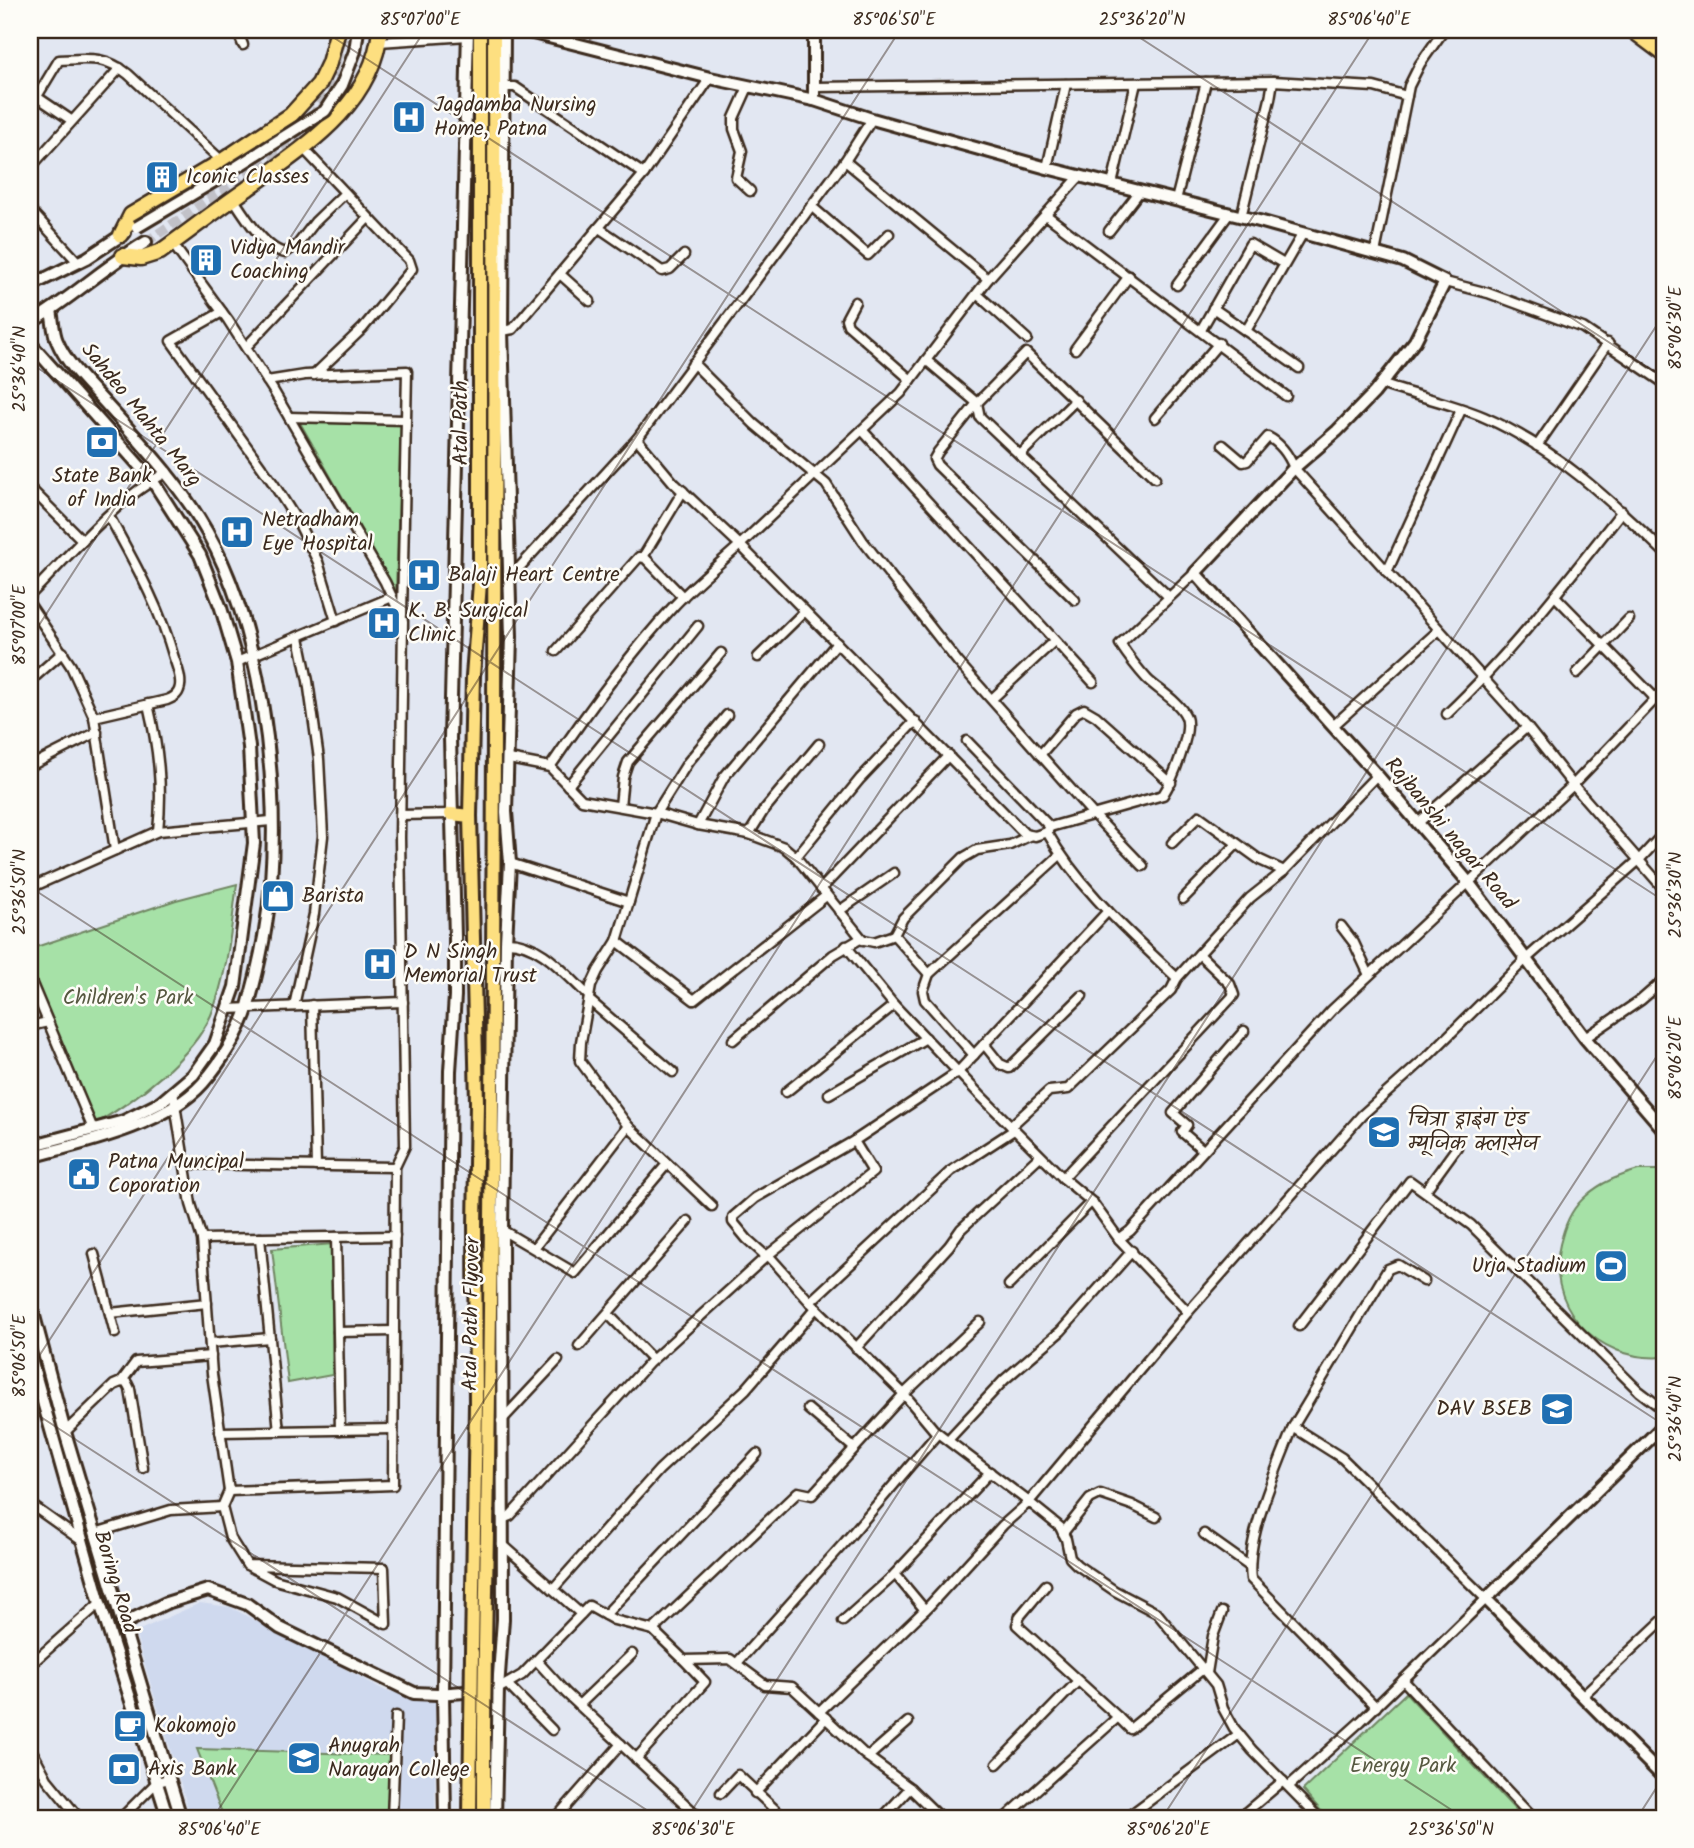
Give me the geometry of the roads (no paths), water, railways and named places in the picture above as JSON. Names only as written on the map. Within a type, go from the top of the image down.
[{"type":"highway","points":[[121,235],[131,215],[222,161],[291,115],[319,84],[329,63],[338,30]]},
{"type":"highway","points":[[1632,30],[1664,54]]},
{"type":"highway","points":[[123,256],[141,258],[160,252],[320,136],[351,104],[370,68],[380,36]]},
{"type":"main road","name":"Atal Path","points":[[497,31],[500,811]]},
{"type":"main road","name":"Atal Path","points":[[470,816],[480,583],[474,32]]},
{"type":"main road","name":"Atal Path Flyover","points":[[478,1650],[493,1231],[500,811]]},
{"type":"main road","points":[[451,814],[470,816]]},
{"type":"main road","name":"Atal Path Flyover","points":[[470,816],[477,1102],[475,1226],[478,1650],[477,1728],[470,1818]]},
{"type":"main road","name":"Atal Path Flyover","points":[[477,1728],[484,1818]]},
{"type":"street","points":[[237,30],[243,45]]},
{"type":"street","points":[[30,286],[82,260],[325,111],[342,85],[355,51],[358,30]]},
{"type":"street","points":[[521,30],[710,78],[814,100],[1047,168],[1241,216],[1403,261],[1445,282],[1539,311],[1583,328],[1664,383]]},
{"type":"street","points":[[814,30],[814,100]]},
{"type":"street","points":[[1375,253],[1407,96],[1420,64],[1444,30]]},
{"type":"street","points":[[495,1818],[503,1686],[502,1230],[506,942],[510,863],[500,811],[509,760],[511,636],[502,331],[504,87],[497,31]]},
{"type":"street","points":[[380,36],[474,32],[450,724],[455,984],[450,1071],[443,1693],[445,1818]]},
{"type":"street","points":[[30,108],[59,60],[103,59],[120,68],[222,161]]},
{"type":"street","points":[[30,168],[120,68]]},
{"type":"street","points":[[502,331],[513,330],[644,174],[710,78]]},
{"type":"street","points":[[815,87],[1273,81],[1374,87],[1407,96]]},
{"type":"street","points":[[1241,216],[1273,81]]},
{"type":"street","points":[[1176,200],[1206,82]]},
{"type":"street","points":[[1112,184],[1136,83]]},
{"type":"street","points":[[1047,168],[1066,84]]},
{"type":"street","points":[[748,86],[733,123],[742,151],[736,178],[750,191]]},
{"type":"street","points":[[504,87],[515,87],[644,174]]},
{"type":"street","points":[[37,97],[71,120]]},
{"type":"street","points":[[508,570],[517,570],[637,439],[845,161],[872,119]]},
{"type":"street","points":[[303,148],[404,254],[412,269],[363,328],[314,375]]},
{"type":"street","points":[[845,161],[988,279]]},
{"type":"street","points":[[550,767],[597,698],[683,597],[901,393],[988,279],[1080,176]]},
{"type":"street","points":[[1109,230],[1140,191]]},
{"type":"street","points":[[233,198],[248,221],[273,248],[285,253],[298,244],[315,222],[345,193]]},
{"type":"street","points":[[811,206],[868,255],[889,234]]},
{"type":"street","points":[[30,210],[82,260],[92,279]]},
{"type":"street","points":[[1177,285],[1229,214]]},
{"type":"street","points":[[1046,215],[1286,396]]},
{"type":"street","points":[[246,347],[368,218]]},
{"type":"street","points":[[599,228],[662,271],[670,269],[684,255]]},
{"type":"street","points":[[1246,331],[1303,233]]},
{"type":"street","points":[[30,323],[146,242]]},
{"type":"street","points":[[172,243],[246,347],[289,417],[392,597],[401,618]]},
{"type":"street","points":[[1201,330],[1250,244],[1284,264]]},
{"type":"street","points":[[82,260],[96,270],[104,269]]},
{"type":"street","points":[[560,274],[590,300]]},
{"type":"street","points":[[1075,349],[1129,276]]},
{"type":"street","points":[[733,1040],[855,942],[874,942],[894,935],[903,918],[963,858],[977,850],[1010,845],[1093,814],[1163,795],[1171,783],[1185,737],[1186,718],[1181,709],[1146,678],[1119,644],[1195,573],[1294,467],[1337,431],[1381,384],[1415,341],[1445,282]]},
{"type":"street","points":[[976,294],[1027,339]]},
{"type":"street","points":[[855,302],[847,315],[848,325],[911,380]]},
{"type":"street","points":[[1213,308],[1299,368]]},
{"type":"street","name":"Sahdeo Mahta Marg","points":[[30,1157],[103,1138],[145,1121],[175,1105],[201,1085],[235,1036],[247,1008],[263,937],[271,882],[269,768],[259,691],[237,603],[216,548],[167,471],[73,366],[58,342],[51,310]]},
{"type":"street","points":[[222,312],[172,341],[295,516],[318,562],[336,621]]},
{"type":"street","name":"Sahdeo Mahta Marg","points":[[30,343],[152,480],[200,555],[221,608],[237,662],[249,747],[254,844],[235,986],[215,1044],[193,1075],[160,1103],[124,1121],[30,1146]]},
{"type":"street","points":[[1155,418],[1219,343]]},
{"type":"street","points":[[1536,446],[1608,343]]},
{"type":"street","points":[[1075,600],[937,465],[934,459],[977,403],[1026,353],[1155,478]]},
{"type":"street","points":[[926,360],[977,403],[980,416],[1169,597]]},
{"type":"street","points":[[693,363],[754,424],[826,484],[863,541],[958,662],[1093,814],[1143,866]]},
{"type":"street","points":[[229,1491],[393,1485],[395,1167],[405,1146],[400,815],[401,618],[407,371],[314,375],[267,381]]},
{"type":"street","points":[[1381,384],[1482,416],[1513,431],[1587,480],[1664,552]]},
{"type":"street","points":[[1020,455],[1076,400]]},
{"type":"street","points":[[1387,572],[1461,410]]},
{"type":"street","points":[[289,417],[405,420]]},
{"type":"street","points":[[862,430],[1093,682]]},
{"type":"street","points":[[1223,445],[1243,462],[1247,461],[1268,437],[1289,457],[1294,467],[1527,727],[1573,785],[1664,889]]},
{"type":"street","points":[[637,439],[683,491],[1029,836]]},
{"type":"street","points":[[30,595],[108,516],[167,471]]},
{"type":"street","points":[[30,488],[83,541]]},
{"type":"street","points":[[556,651],[637,559],[643,556],[683,491]]},
{"type":"street","points":[[1447,714],[1483,679],[1555,596],[1622,511]]},
{"type":"street","points":[[94,718],[174,697],[179,692],[180,684],[159,611],[138,566],[108,516]]},
{"type":"street","points":[[643,556],[683,597]]},
{"type":"street","name":"Rajbanshi nagar Road","points":[[1195,573],[1377,775],[1469,883],[1585,1038],[1664,1130]]},
{"type":"street","points":[[1555,596],[1656,699]]},
{"type":"street","points":[[237,662],[392,597]]},
{"type":"street","points":[[30,605],[63,652],[94,718],[115,850]]},
{"type":"street","points":[[758,657],[805,611]]},
{"type":"street","points":[[1577,673],[1629,619]]},
{"type":"street","points":[[568,786],[698,626]]},
{"type":"street","points":[[1333,726],[1439,630]]},
{"type":"street","points":[[294,1006],[314,914],[323,836],[318,759],[308,681],[299,637]]},
{"type":"street","points":[[992,699],[1054,640]]},
{"type":"street","points":[[698,825],[724,777],[837,643]]},
{"type":"street","points":[[30,681],[63,652]]},
{"type":"street","points":[[620,806],[623,777],[628,762],[721,653]]},
{"type":"street","points":[[1124,1235],[1332,1010],[1573,785],[1664,690]]},
{"type":"street","points":[[148,704],[158,748],[162,785],[158,831]]},
{"type":"street","points":[[1040,755],[1076,713],[1088,710],[1171,783]]},
{"type":"street","points":[[712,1206],[628,1126],[580,1061],[589,998],[598,971],[617,941],[656,813],[688,762],[727,715]]},
{"type":"street","points":[[796,857],[860,779],[915,721]]},
{"type":"street","points":[[1418,823],[1527,727]]},
{"type":"street","points":[[30,766],[97,733]]},
{"type":"street","points":[[967,741],[1048,830],[1060,855],[1108,911],[1177,978]]},
{"type":"street","points":[[749,834],[764,810],[819,744]]},
{"type":"street","points":[[617,941],[694,1000],[821,898],[949,755]]},
{"type":"street","points":[[509,760],[550,767],[582,800],[749,834],[784,847],[796,857],[821,898],[839,911],[894,1005],[1015,1124],[1040,1156],[1066,1175],[1094,1203],[1124,1235],[1132,1251],[1188,1312]]},
{"type":"street","points":[[553,1589],[659,1470],[746,1389],[813,1305],[951,1171],[1015,1124],[1049,1091],[1068,1089],[1171,990],[1177,978],[1250,898],[1284,871],[1377,775]]},
{"type":"street","points":[[400,815],[451,814]]},
{"type":"street","points":[[1172,843],[1199,817],[1260,860],[1284,871]]},
{"type":"street","points":[[30,888],[158,831],[271,821]]},
{"type":"street","points":[[755,1793],[822,1715],[925,1610],[1003,1525],[1029,1502],[1188,1312],[1362,1115],[1428,1056],[1526,959],[1639,860],[1664,833]]},
{"type":"street","points":[[1183,899],[1237,844]]},
{"type":"street","points":[[972,1057],[925,1000],[923,991],[929,974],[1060,855]]},
{"type":"street","points":[[510,863],[629,902]]},
{"type":"street","points":[[839,911],[894,873]]},
{"type":"street","points":[[1108,911],[960,1069],[854,1140],[755,1198],[733,1217],[733,1222],[765,1258],[904,1394],[938,1433],[1053,1520],[1063,1533],[1073,1561],[1115,1591],[1157,1613],[1216,1685],[1223,1708],[1239,1734],[1319,1818]]},
{"type":"street","points":[[1341,926],[1354,943],[1369,975]]},
{"type":"street","points":[[894,935],[929,974]]},
{"type":"street","points":[[506,942],[520,941],[535,948],[673,1072]]},
{"type":"street","points":[[1066,1175],[1234,995],[1230,984],[1199,954]]},
{"type":"street","points":[[30,979],[93,1129]]},
{"type":"street","points":[[1585,1038],[1641,1000],[1664,980]]},
{"type":"street","points":[[984,1044],[1000,1064],[1009,1068],[1082,996]]},
{"type":"street","points":[[228,1009],[403,1002]]},
{"type":"street","points":[[312,1005],[316,1166]]},
{"type":"street","points":[[786,1092],[894,1005]]},
{"type":"street","points":[[30,1026],[48,1022]]},
{"type":"street","points":[[1203,1150],[1182,1132],[1187,1125],[1172,1113],[1244,1031]]},
{"type":"street","points":[[830,1094],[926,1038]]},
{"type":"street","points":[[173,1092],[191,1204],[202,1239],[211,1356],[229,1491],[222,1507],[230,1538],[247,1565],[275,1580],[337,1597],[386,1624],[384,1568],[247,1565]]},
{"type":"street","points":[[534,1248],[628,1126]]},
{"type":"street","points":[[502,1519],[510,1516],[652,1359],[765,1258],[873,1172],[854,1140]]},
{"type":"street","points":[[1425,1191],[1457,1147]]},
{"type":"street","points":[[856,1348],[961,1229],[1040,1156]]},
{"type":"street","points":[[185,1164],[395,1167]]},
{"type":"street","points":[[502,1230],[571,1272],[578,1272],[667,1164]]},
{"type":"street","points":[[1299,1326],[1407,1182],[1412,1181],[1471,1225],[1639,1391],[1664,1410]]},
{"type":"street","points":[[1009,1284],[1089,1204],[1094,1203]]},
{"type":"street","points":[[579,1346],[688,1221]]},
{"type":"street","points":[[202,1239],[394,1236]]},
{"type":"street","points":[[336,1237],[340,1430]]},
{"type":"street","points":[[260,1238],[279,1431]]},
{"type":"street","points":[[948,1440],[1004,1380],[1060,1331],[1132,1251]]},
{"type":"street","points":[[94,1254],[115,1333]]},
{"type":"street","points":[[1376,1707],[1251,1579],[1249,1566],[1260,1514],[1293,1427],[1388,1269],[1398,1265],[1424,1281]]},
{"type":"street","points":[[30,1301],[65,1432],[122,1623],[163,1780],[180,1818]]},
{"type":"street","points":[[110,1313],[207,1303]]},
{"type":"street","points":[[608,1314],[652,1359]]},
{"type":"street","points":[[653,1630],[798,1492],[812,1495],[904,1394],[980,1322]]},
{"type":"street","points":[[338,1332],[394,1331]]},
{"type":"street","points":[[210,1343],[270,1338]]},
{"type":"street","name":"Boring Road","points":[[30,1356],[100,1603],[163,1780],[167,1818]]},
{"type":"street","points":[[65,1432],[114,1385],[121,1382],[136,1362],[211,1356]]},
{"type":"street","points":[[501,1422],[558,1360]]},
{"type":"street","points":[[121,1382],[129,1385],[143,1468]]},
{"type":"street","points":[[808,1409],[854,1448]]},
{"type":"street","points":[[1239,1818],[1286,1784],[1376,1707],[1664,1425]]},
{"type":"street","points":[[1293,1427],[1342,1458],[1664,1778]]},
{"type":"street","points":[[220,1432],[393,1429]]},
{"type":"street","points":[[737,1663],[938,1433]]},
{"type":"street","points":[[605,1615],[757,1454]]},
{"type":"street","points":[[843,1621],[895,1574],[990,1472]]},
{"type":"street","points":[[1063,1533],[1090,1500],[1100,1494],[1156,1517]]},
{"type":"street","points":[[30,1504],[82,1541]]},
{"type":"street","points":[[95,1533],[171,1510],[222,1507]]},
{"type":"street","points":[[1204,1534],[1249,1566]]},
{"type":"street","points":[[502,1544],[581,1614]]},
{"type":"street","points":[[895,1574],[925,1610]]},
{"type":"street","points":[[1046,1585],[1020,1616],[1017,1625],[1130,1729],[1206,1671],[1213,1636],[1222,1612]]},
{"type":"street","points":[[122,1623],[166,1602],[208,1590],[247,1604],[280,1628],[414,1693],[443,1693],[503,1686],[522,1675],[589,1606],[614,1620],[653,1630],[705,1682],[636,1759]]},
{"type":"street","points":[[30,1665],[100,1603]]},
{"type":"street","points":[[1581,1696],[1664,1619]]},
{"type":"street","points":[[579,1705],[632,1654]]},
{"type":"street","points":[[684,1660],[730,1658],[765,1685],[792,1687],[868,1757],[911,1788],[941,1818]]},
{"type":"street","points":[[537,1661],[579,1705],[699,1818]]},
{"type":"street","points":[[1403,1680],[1533,1818]]},
{"type":"street","points":[[997,1764],[1078,1681]]},
{"type":"street","points":[[503,1686],[552,1730]]},
{"type":"street","points":[[392,1818],[396,1716]]},
{"type":"street","points":[[1005,1818],[1118,1717]]},
{"type":"street","points":[[868,1757],[908,1722]]},
{"type":"street","points":[[1126,1818],[1239,1734]]},
{"type":"street","points":[[556,1818],[621,1744]]},
{"type":"street","points":[[30,1747],[47,1779],[79,1818]]},
{"type":"street","points":[[721,1793],[737,1775],[784,1818]]},
{"type":"street","points":[[121,1818],[163,1780]]},
{"type":"street","points":[[882,1818],[911,1788]]},
{"type":"tunnel","points":[[146,242],[294,142],[310,125],[331,77],[345,30]]},
{"type":"place","name":"Jagdamba Nursing Home, Patna","points":[[409,117]]},
{"type":"place","name":"Iconic Classes","points":[[162,177]]},
{"type":"place","name":"Vidya Mandir Coaching","points":[[206,260]]},
{"type":"place","name":"State Bank of India","points":[[102,442]]},
{"type":"place","name":"Netradham Eye Hospital","points":[[237,532]]},
{"type":"place","name":"Balaji Heart Centre","points":[[424,575]]},
{"type":"place","name":"K. B. Surgical Clinic","points":[[384,623]]},
{"type":"place","name":"Barista","points":[[278,896]]},
{"type":"place","name":"D N Singh Memorial Trust","points":[[380,964]]},
{"type":"place","name":"चित्रा ड्राइंग एंड म्यूजिक क्ला्सेज","points":[[1384,1132]]},
{"type":"place","name":"Patna Muncipal Coporation","points":[[84,1174]]},
{"type":"place","name":"Urja Stadium","points":[[1611,1266]]},
{"type":"place","name":"DAV BSEB","points":[[1557,1409]]},
{"type":"place","name":"Kokomojo","points":[[130,1726]]},
{"type":"place","name":"Anugrah Narayan College","points":[[304,1758]]},
{"type":"place","name":"Axis Bank","points":[[124,1769]]},
{"type":"park label","name":"Children's Park","points":[[128,998]]},
{"type":"park label","name":"Energy Park","points":[[1403,1766]]}]
